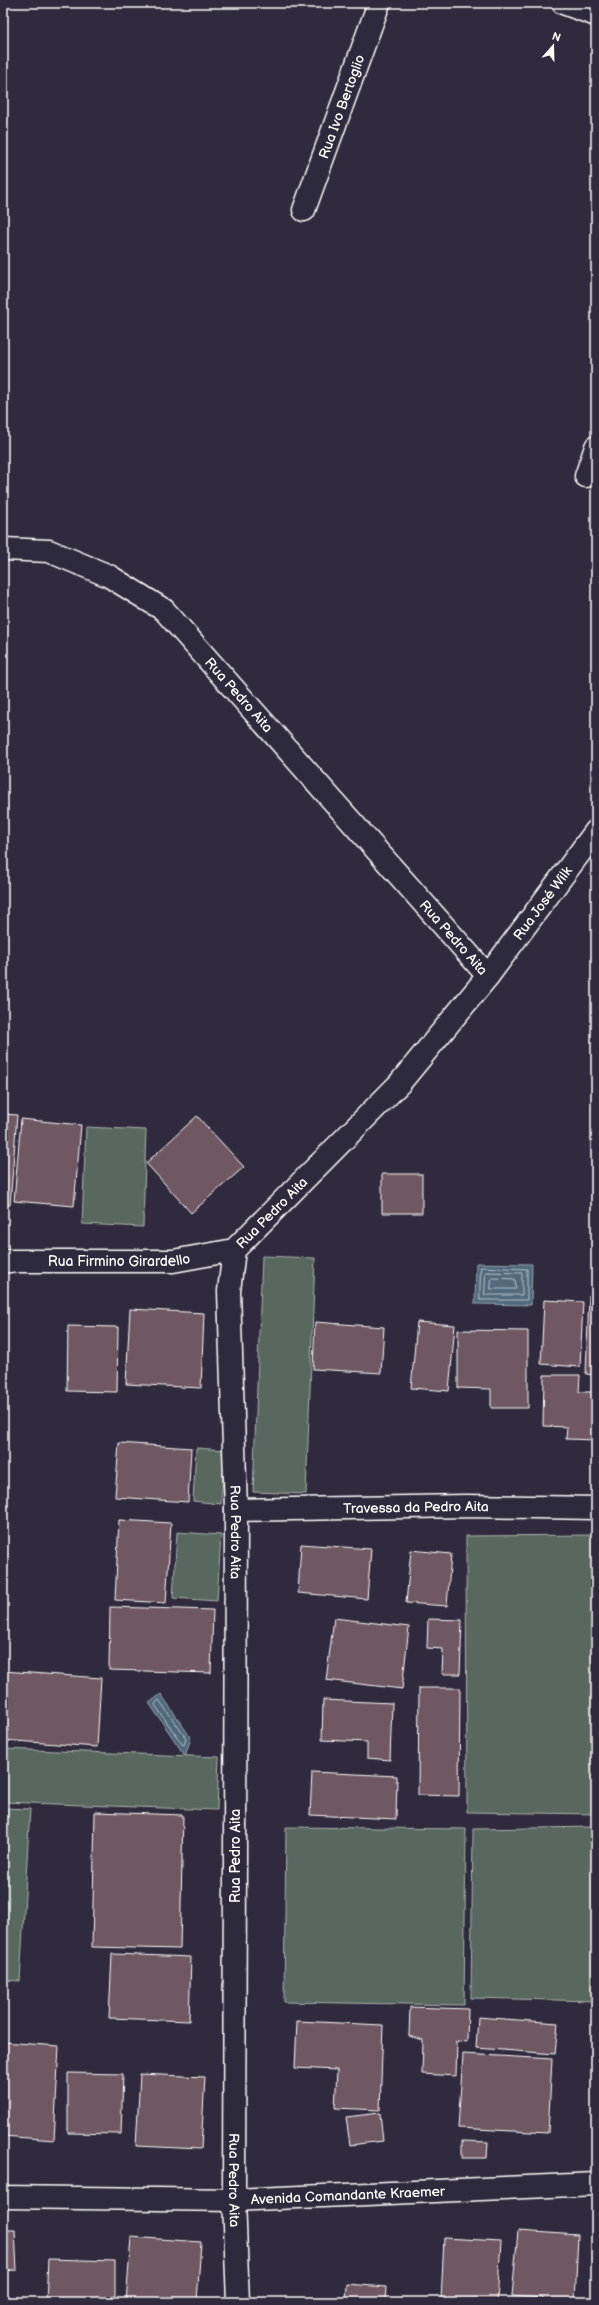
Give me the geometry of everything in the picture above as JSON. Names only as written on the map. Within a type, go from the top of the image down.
[{"type":"street","name":"Rua Ivo Bertoglio","points":[[304,210],[379,3]]},
{"type":"street","points":[[563,3],[596,15]]},
{"type":"street","points":[[586,476],[596,447]]},
{"type":"street","name":"Rua Pedro Aita","points":[[3,549],[49,550],[109,576],[164,610],[488,976],[399,1084],[234,1250],[229,1291],[236,1510],[234,2200],[238,2302]]},
{"type":"street","name":"Rua José Wilk","points":[[488,976],[596,831]]},
{"type":"street","name":"Rua Firmino Girardello","points":[[3,1261],[173,1261],[234,1250]]},
{"type":"street","name":"Travessa da Pedro Aita","points":[[236,1510],[466,1506],[596,1508]]},
{"type":"street","name":"Avenida Comandante Kraemer","points":[[3,2197],[234,2200],[596,2184]]},
{"type":"green space","points":[[86,1127],[146,1130],[143,1227],[82,1224]]},
{"type":"green space","points":[[262,1256],[315,1258],[306,1494],[253,1492]]},
{"type":"green space","points":[[196,1448],[225,1450],[221,1504],[193,1501]]},
{"type":"green space","points":[[177,1532],[221,1535],[217,1601],[173,1598]]},
{"type":"green space","points":[[596,1535],[596,1814],[467,1812],[466,1536]]},
{"type":"green space","points":[[3,1749],[219,1757],[217,1810],[3,1802]]},
{"type":"green space","points":[[3,1808],[30,1809],[20,1981],[3,1980]]},
{"type":"green space","points":[[286,1827],[466,1829],[464,2005],[284,2002]]},
{"type":"green space","points":[[596,1827],[596,2001],[471,1998],[473,1829]]},
{"type":"water","points":[[476,1263],[532,1264],[531,1305],[475,1304]]},
{"type":"water","points":[[161,1694],[191,1738],[185,1756],[149,1703]]},
{"type":"building","points":[[3,1114],[17,1115],[10,1205],[3,1205]]},
{"type":"building","points":[[197,1116],[244,1167],[191,1213],[146,1163]]},
{"type":"building","points":[[21,1119],[81,1125],[74,1206],[14,1201]]},
{"type":"building","points":[[382,1174],[422,1174],[422,1213],[382,1213]]},
{"type":"building","points":[[589,1295],[596,1295],[596,1375],[586,1374]]},
{"type":"building","points":[[544,1300],[583,1302],[580,1367],[541,1364]]},
{"type":"building","points":[[130,1309],[204,1313],[201,1388],[126,1384]]},
{"type":"building","points":[[315,1322],[384,1327],[381,1373],[313,1369]]},
{"type":"building","points":[[417,1322],[455,1325],[449,1391],[411,1388]]},
{"type":"building","points":[[68,1326],[118,1327],[117,1392],[67,1391]]},
{"type":"building","points":[[458,1330],[528,1331],[528,1408],[491,1408],[491,1389],[458,1388]]},
{"type":"building","points":[[544,1375],[580,1375],[579,1392],[596,1392],[596,1440],[566,1439],[567,1427],[543,1426]]},
{"type":"building","points":[[119,1443],[191,1448],[188,1502],[115,1497]]},
{"type":"building","points":[[119,1520],[171,1523],[166,1603],[115,1600]]},
{"type":"building","points":[[301,1544],[371,1549],[367,1599],[298,1593]]},
{"type":"building","points":[[411,1550],[451,1554],[447,1606],[406,1603]]},
{"type":"building","points":[[110,1607],[213,1610],[211,1673],[109,1670]]},
{"type":"building","points":[[334,1618],[409,1627],[402,1689],[326,1680]]},
{"type":"building","points":[[428,1619],[462,1620],[460,1674],[442,1674],[443,1649],[427,1648]]},
{"type":"building","points":[[3,1671],[101,1678],[97,1747],[3,1740]]},
{"type":"building","points":[[419,1688],[460,1688],[459,1796],[418,1795]]},
{"type":"building","points":[[323,1700],[392,1703],[390,1760],[367,1758],[367,1742],[322,1740]]},
{"type":"building","points":[[312,1772],[397,1776],[396,1819],[310,1815]]},
{"type":"building","points":[[95,1812],[183,1815],[180,1949],[92,1947]]},
{"type":"building","points":[[112,1954],[191,1957],[189,2021],[109,2018]]},
{"type":"building","points":[[410,2007],[468,2009],[467,2042],[457,2041],[456,2076],[422,2074],[423,2040],[409,2036]]},
{"type":"building","points":[[478,2017],[558,2023],[555,2054],[476,2048]]},
{"type":"building","points":[[297,2021],[383,2025],[380,2110],[335,2108],[337,2070],[295,2068]]},
{"type":"building","points":[[3,2042],[59,2046],[54,2140],[3,2136]]},
{"type":"building","points":[[463,2054],[552,2059],[548,2133],[458,2128]]},
{"type":"building","points":[[68,2073],[123,2074],[121,2134],[68,2133]]},
{"type":"building","points":[[140,2074],[205,2077],[201,2149],[136,2146]]},
{"type":"building","points":[[380,2113],[383,2141],[350,2145],[346,2117]]},
{"type":"building","points":[[462,2141],[488,2142],[487,2158],[462,2158]]},
{"type":"building","points":[[3,2230],[15,2230],[17,2270],[3,2271]]},
{"type":"building","points":[[518,2231],[578,2235],[575,2302],[543,2302],[543,2298],[512,2296]]},
{"type":"building","points":[[131,2237],[201,2242],[197,2302],[126,2302]]},
{"type":"building","points":[[444,2238],[501,2241],[497,2302],[441,2300]]},
{"type":"building","points":[[48,2259],[115,2261],[115,2302],[46,2302]]},
{"type":"building","points":[[347,2284],[386,2287],[385,2302],[346,2302]]}]
